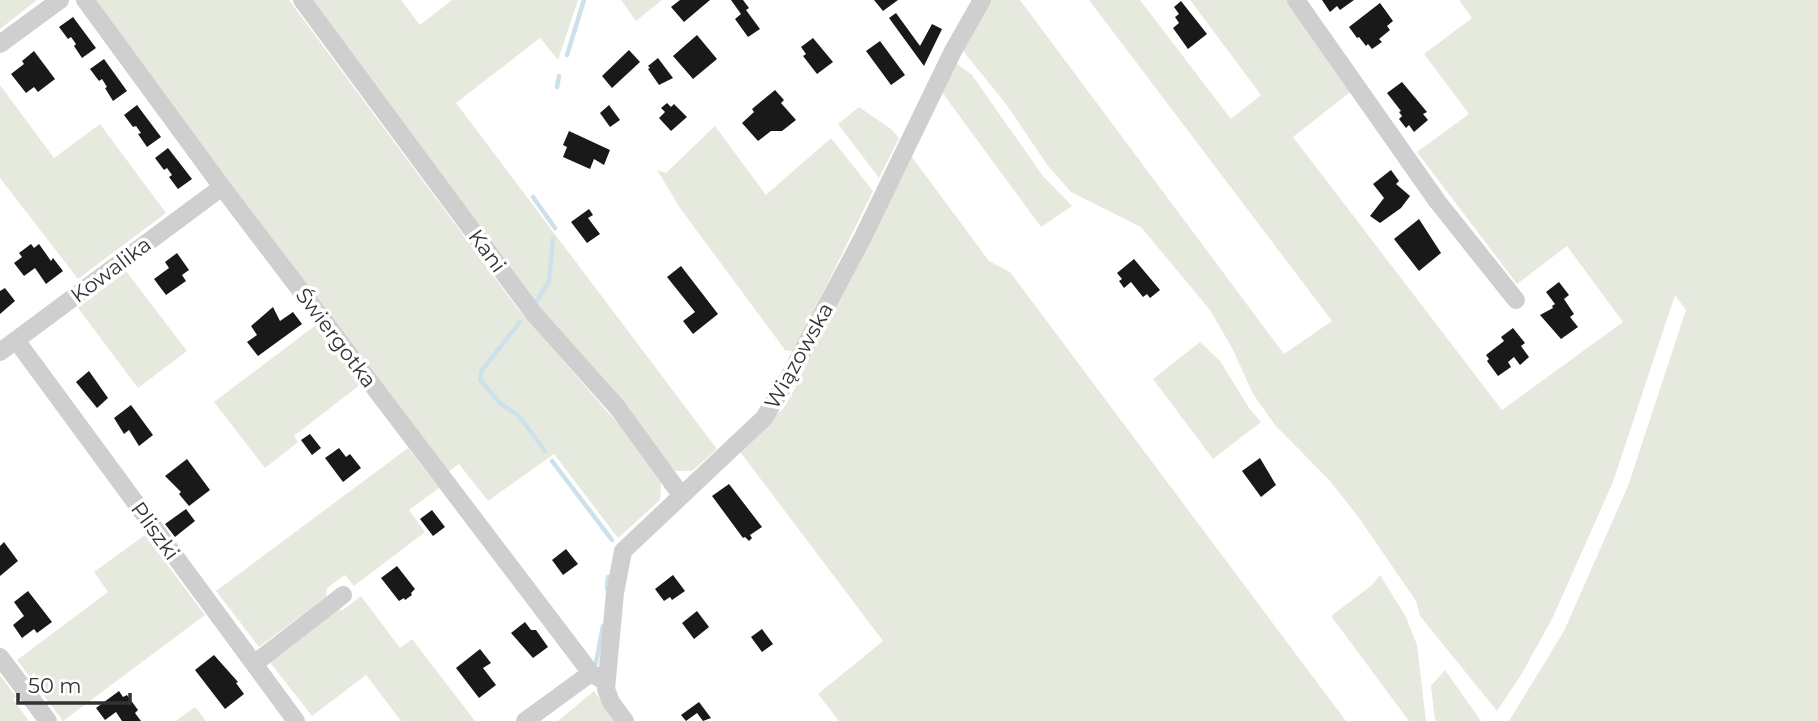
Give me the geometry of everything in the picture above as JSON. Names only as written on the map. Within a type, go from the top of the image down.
[{"type":"street","points":[[0,44],[60,0]]},
{"type":"street","name":"Świergotka","points":[[85,0],[222,187],[599,678]]},
{"type":"street","name":"Kani","points":[[302,0],[534,314],[617,407],[681,495]]},
{"type":"street","name":"Wiązowska","points":[[625,721],[599,678],[623,551],[764,418],[789,377],[863,237],[953,51],[982,0]]},
{"type":"street","points":[[1296,0],[1437,201],[1516,300]]},
{"type":"street","name":"Kowalika","points":[[0,352],[222,187]]},
{"type":"street","name":"Pliszki","points":[[16,340],[296,721]]},
{"type":"street","points":[[254,664],[343,595]]},
{"type":"street","points":[[0,657],[48,721]]},
{"type":"street","points":[[525,721],[599,678]]},
{"type":"shaded area","points":[[0,0],[37,0],[0,29]]},
{"type":"shaded area","points":[[96,0],[289,0],[518,309],[619,425],[661,483],[660,500],[618,538],[554,454],[488,501],[459,464],[445,474],[95,3]]},
{"type":"shaded area","points":[[312,0],[401,0],[420,25],[452,0],[578,0],[558,60],[540,38],[456,103],[717,449],[692,471],[675,471],[542,311]]},
{"type":"shaded area","points":[[621,0],[662,0],[636,21]]},
{"type":"shaded area","points":[[990,0],[1020,0],[1284,354],[1332,321],[1089,0],[1140,0],[1231,119],[1261,95],[1190,0],[1288,0],[1354,89],[1293,137],[1502,410],[1623,322],[1567,246],[1517,284],[1417,152],[1469,114],[1424,54],[1472,18],[1459,0],[1818,0],[1818,721],[1509,721],[1564,631],[1628,486],[1686,310],[1675,295],[1613,482],[1553,617],[1521,675],[1497,711],[1420,616],[1416,601],[1359,518],[1330,481],[1275,425],[1253,394],[1232,348],[1210,310],[1141,227],[1071,192],[1048,166],[1006,104],[963,51]]},
{"type":"shaded area","points":[[955,62],[972,75],[1043,176],[1072,206],[1041,227],[941,91]]},
{"type":"shaded area","points":[[0,85],[54,158],[100,124],[166,213],[78,279],[0,178]]},
{"type":"shaded area","points":[[859,107],[891,129],[899,138],[879,178],[838,124]]},
{"type":"shaded area","points":[[715,126],[766,195],[831,138],[873,191],[794,352],[785,350],[680,208],[657,170],[666,173]]},
{"type":"shaded area","points":[[909,153],[989,261],[1010,272],[1346,721],[839,721],[818,694],[883,641],[738,449],[783,409],[791,396]]},
{"type":"shaded area","points":[[126,271],[187,351],[138,388],[78,308]]},
{"type":"shaded area","points":[[316,325],[361,384],[294,436],[298,442],[265,468],[214,402]]},
{"type":"shaded area","points":[[1200,342],[1220,361],[1249,408],[1261,422],[1213,459],[1153,379]]},
{"type":"shaded area","points":[[408,448],[439,488],[409,510],[425,532],[354,586],[345,575],[327,588],[326,597],[259,647],[216,591]]},
{"type":"shaded area","points":[[145,535],[205,615],[63,721],[17,660],[108,592],[94,572]]},
{"type":"shaded area","points":[[1380,575],[1406,617],[1417,645],[1426,721],[1409,721],[1331,616],[1372,585]]},
{"type":"shaded area","points":[[361,596],[400,648],[412,639],[475,721],[401,721],[366,675],[312,716],[269,661],[335,609],[343,610]]},
{"type":"shaded area","points":[[1445,670],[1481,721],[1435,721],[1431,686]]},
{"type":"shaded area","points":[[0,675],[16,697],[13,699],[29,721],[0,721]]},
{"type":"shaded area","points":[[594,691],[616,721],[558,721]]},
{"type":"shaded area","points":[[195,707],[206,721],[176,721]]},
{"type":"building","points":[[680,0],[710,0],[684,22],[671,7]]},
{"type":"building","points":[[731,0],[743,0],[749,8],[746,10],[760,29],[748,37],[735,19],[741,14]]},
{"type":"building","points":[[874,0],[898,0],[883,11]]},
{"type":"building","points":[[1322,0],[1354,0],[1340,10],[1337,6],[1330,12]]},
{"type":"building","points":[[1181,1],[1207,34],[1188,49],[1173,28],[1179,23],[1175,17],[1179,14],[1174,7]]},
{"type":"building","points":[[1380,3],[1393,21],[1387,26],[1390,30],[1379,39],[1382,42],[1372,49],[1357,38],[1349,27]]},
{"type":"building","points":[[896,13],[920,46],[932,24],[942,29],[924,66],[889,18]]},
{"type":"building","points":[[73,17],[96,48],[82,58],[71,37],[68,39],[59,27]]},
{"type":"building","points":[[697,35],[717,59],[693,79],[673,56]]},
{"type":"building","points":[[813,38],[833,62],[817,74],[803,56],[806,54],[801,47]]},
{"type":"building","points":[[880,41],[905,75],[891,85],[866,51]]},
{"type":"building","points":[[629,50],[640,62],[612,88],[602,76]]},
{"type":"building","points":[[34,51],[55,79],[38,92],[34,87],[26,93],[11,74],[24,64],[22,61]]},
{"type":"building","points":[[658,58],[673,78],[659,85],[648,69]]},
{"type":"building","points":[[104,59],[127,91],[113,101],[102,79],[99,81],[90,69]]},
{"type":"building","points":[[1402,82],[1427,112],[1423,114],[1428,120],[1414,132],[1409,125],[1406,128],[1399,119],[1402,116],[1399,112],[1401,111],[1387,93]]},
{"type":"building","points":[[775,90],[784,100],[781,103],[796,120],[782,131],[771,131],[758,141],[742,123],[754,112],[752,109]]},
{"type":"building","points":[[667,103],[671,107],[674,104],[687,117],[671,131],[659,118],[665,112],[661,108]]},
{"type":"building","points":[[137,105],[161,137],[147,147],[136,126],[133,127],[124,115]]},
{"type":"building","points":[[609,105],[620,120],[610,127],[600,113]]},
{"type":"building","points":[[569,131],[610,150],[604,165],[594,159],[590,169],[563,157],[567,147],[563,145]]},
{"type":"building","points":[[168,148],[192,179],[178,189],[169,177],[172,175],[167,168],[164,170],[155,158]]},
{"type":"building","points":[[1391,170],[1399,181],[1396,184],[1410,196],[1401,208],[1380,223],[1370,216],[1384,198],[1373,184]]},
{"type":"building","points":[[589,209],[593,215],[588,218],[600,234],[587,243],[571,222]]},
{"type":"building","points":[[1419,219],[1441,253],[1419,271],[1394,239]]},
{"type":"building","points":[[31,244],[34,248],[39,244],[51,261],[53,258],[63,271],[46,284],[35,268],[24,276],[14,263],[22,257],[19,253]]},
{"type":"building","points":[[177,253],[189,270],[182,275],[186,281],[166,295],[154,279],[169,268],[165,262]]},
{"type":"building","points":[[1134,259],[1160,290],[1150,298],[1147,294],[1143,297],[1131,282],[1124,288],[1119,281],[1122,279],[1117,273]]},
{"type":"building","points":[[681,266],[718,314],[693,334],[683,321],[695,312],[667,277]]},
{"type":"building","points":[[1559,282],[1569,295],[1564,299],[1574,314],[1570,317],[1578,327],[1561,339],[1540,315],[1553,308],[1555,304],[1546,292]]},
{"type":"building","points":[[5,288],[15,301],[0,314],[0,291]]},
{"type":"building","points":[[273,307],[280,321],[293,312],[302,324],[258,356],[247,342],[257,335],[251,326]]},
{"type":"building","points":[[1513,328],[1525,343],[1521,346],[1529,357],[1520,365],[1514,357],[1508,362],[1511,367],[1498,376],[1487,361],[1489,359],[1486,355],[1504,341],[1501,337]]},
{"type":"building","points":[[89,371],[108,398],[97,408],[76,382]]},
{"type":"building","points":[[131,405],[153,435],[139,446],[129,430],[124,434],[114,418]]},
{"type":"building","points":[[310,434],[321,448],[312,455],[301,440]]},
{"type":"building","points":[[339,448],[346,457],[350,454],[361,468],[343,482],[325,458]]},
{"type":"building","points":[[1260,458],[1276,485],[1261,497],[1242,471]]},
{"type":"building","points":[[187,459],[210,490],[189,506],[179,494],[181,492],[165,476]]},
{"type":"building","points":[[729,484],[762,527],[750,535],[752,538],[749,541],[743,538],[712,496]]},
{"type":"building","points":[[186,509],[195,521],[175,537],[165,524]]},
{"type":"building","points":[[432,510],[445,527],[433,536],[420,519]]},
{"type":"building","points":[[4,542],[18,561],[0,576],[0,546]]},
{"type":"building","points":[[566,549],[578,564],[563,575],[552,560]]},
{"type":"building","points":[[397,566],[415,589],[412,595],[399,601],[381,578]]},
{"type":"building","points":[[673,575],[685,591],[672,600],[670,597],[664,601],[655,589]]},
{"type":"building","points":[[28,591],[52,622],[37,633],[34,629],[22,638],[13,625],[24,616],[14,602]]},
{"type":"building","points":[[697,611],[709,627],[694,639],[682,623]]},
{"type":"building","points":[[525,622],[531,630],[536,630],[548,647],[533,658],[511,633]]},
{"type":"building","points":[[762,629],[773,644],[762,652],[751,637]]},
{"type":"building","points":[[480,649],[491,663],[483,668],[496,685],[479,698],[456,668]]},
{"type":"building","points":[[214,655],[238,682],[236,683],[244,694],[225,709],[195,670]]},
{"type":"building","points":[[119,691],[123,697],[127,695],[138,710],[135,713],[141,721],[122,721],[116,712],[105,720],[96,708]]},
{"type":"building","points":[[699,702],[711,718],[703,721],[697,713],[686,721],[681,715]]},
{"type":"waterway","points":[[567,55],[584,0]]},
{"type":"waterway","points":[[557,87],[559,76]]},
{"type":"waterway","points":[[533,197],[555,228]]},
{"type":"waterway","points":[[537,301],[549,281],[553,239]]},
{"type":"waterway","points":[[520,322],[482,370],[480,380],[501,404],[519,416],[545,451]]},
{"type":"waterway","points":[[552,461],[612,540]]},
{"type":"waterway","points":[[607,589],[608,577]]},
{"type":"waterway","points":[[596,663],[603,626]]}]
